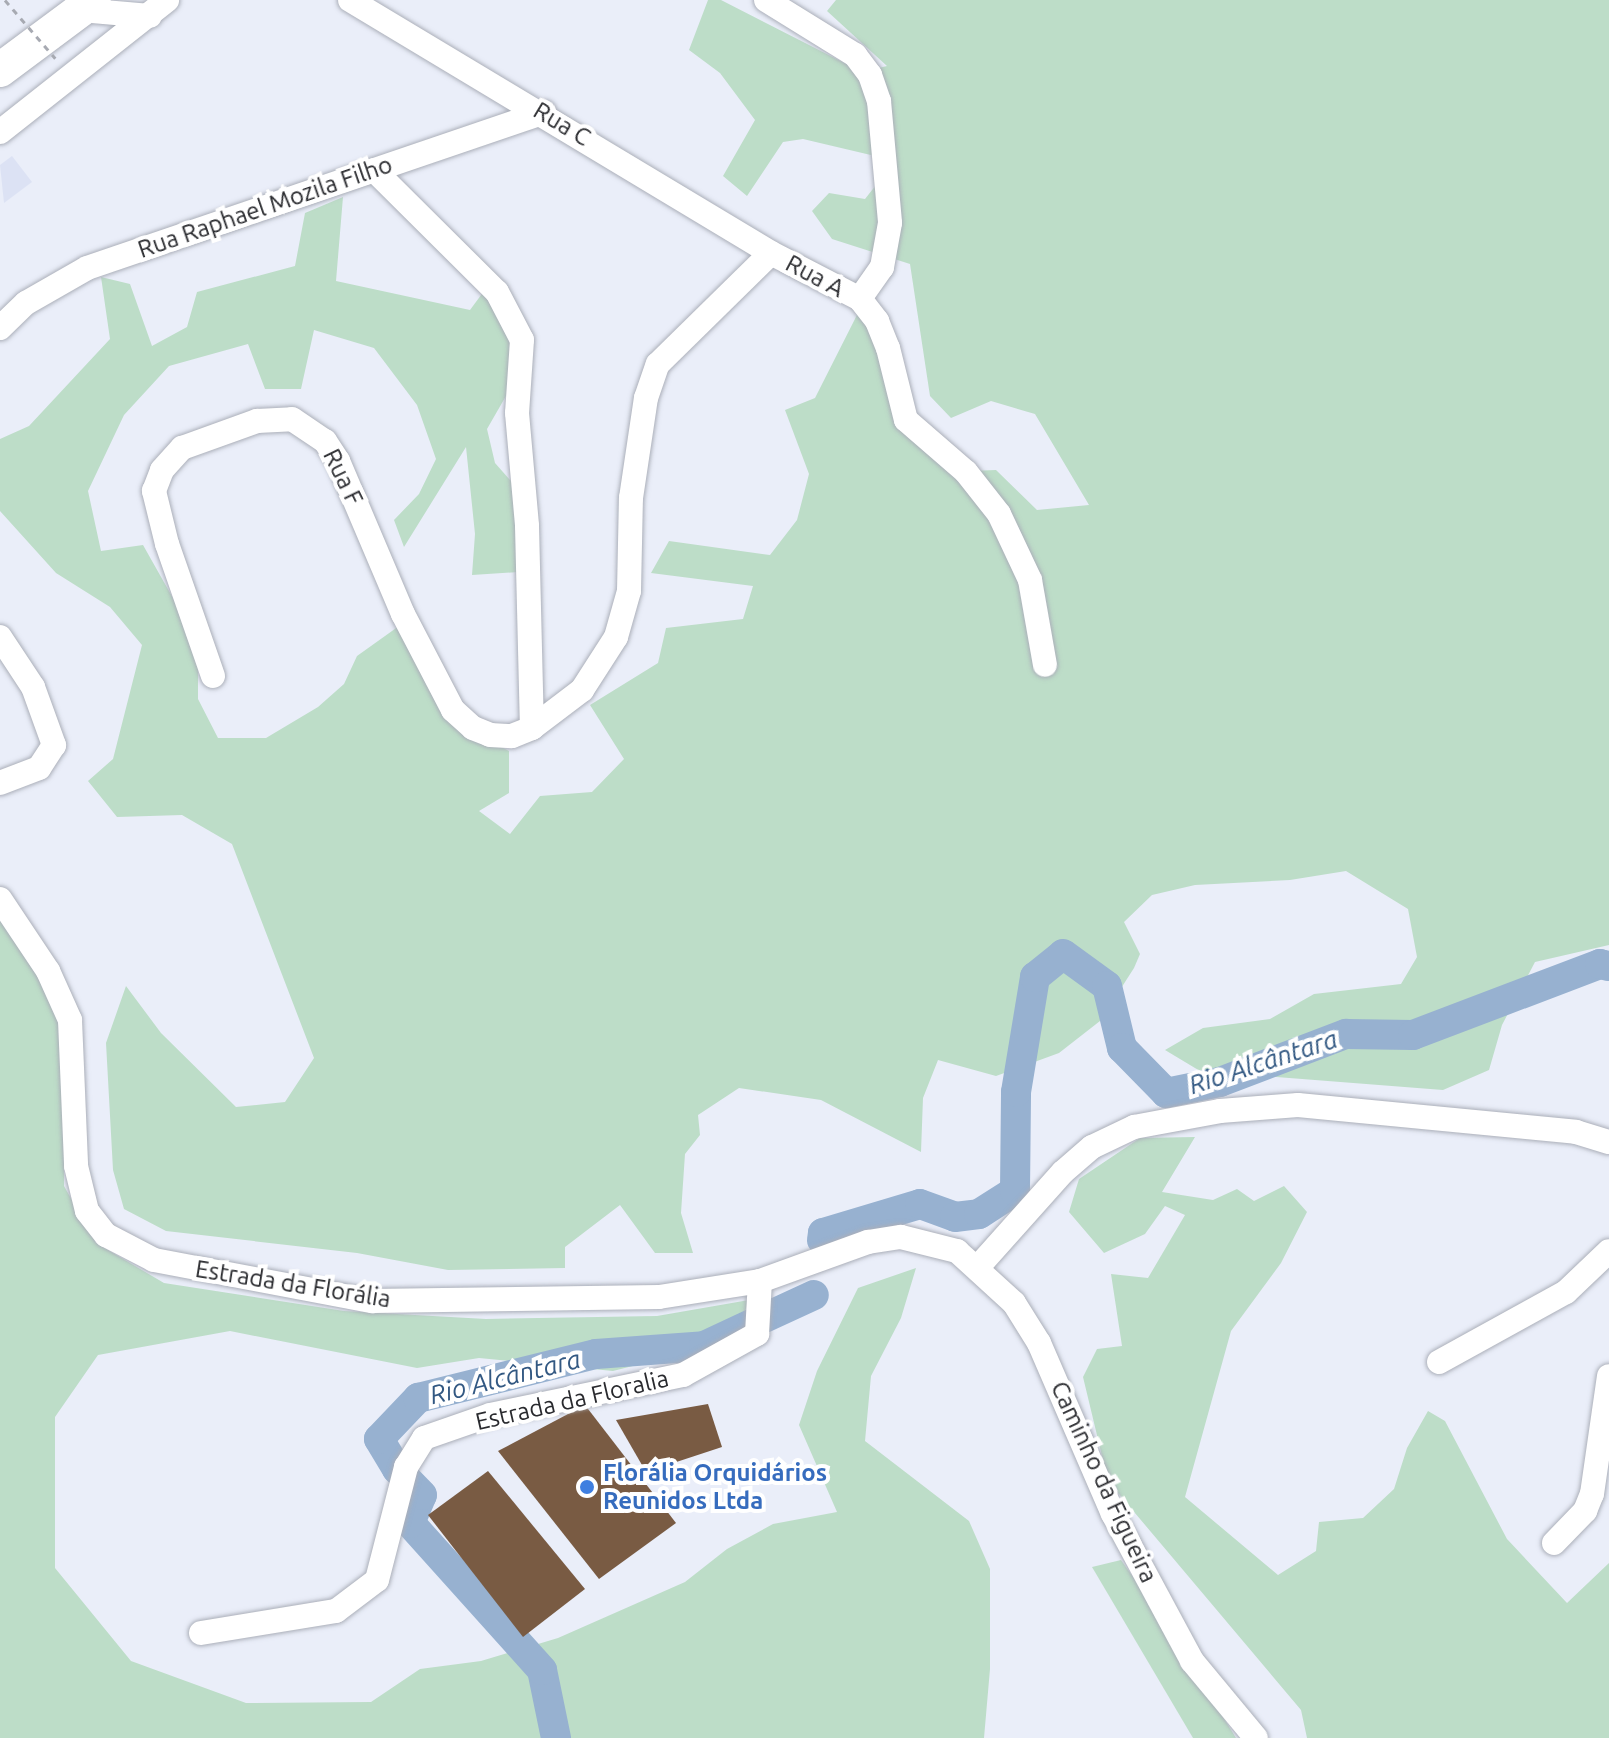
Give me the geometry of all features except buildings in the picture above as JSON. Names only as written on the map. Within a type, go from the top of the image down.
[{"type":"highway","points":[[0,43],[78,3]]},
{"type":"highway","points":[[0,70],[78,3]]},
{"type":"street","name":"Rua C","points":[[350,0],[544,112],[771,253]]},
{"type":"street","points":[[766,0],[855,55],[870,75],[879,101],[890,223],[882,267],[860,299],[888,348],[906,420],[966,472],[999,514],[1030,580],[1045,665]]},
{"type":"street","points":[[78,3],[159,8]]},
{"type":"street","points":[[0,132],[159,8]]},
{"type":"street","name":"Rua Raphael Mozila Filho","points":[[0,328],[26,303],[87,268],[544,112]]},
{"type":"street","points":[[374,170],[497,292],[522,340],[517,413],[527,526],[532,728]]},
{"type":"street","name":"Rua A","points":[[771,253],[860,299]]},
{"type":"street","name":"Rua F","points":[[213,676],[167,544],[154,491],[162,470],[182,448],[257,421],[292,419],[311,428],[338,461],[403,614],[453,710],[473,728],[490,735],[512,736],[532,728],[582,690],[616,637],[629,591],[631,498],[646,398],[658,364],[771,253]]},
{"type":"street","points":[[0,637],[33,687],[54,745],[39,768],[0,783]]},
{"type":"street","name":"Estrada da Florália","points":[[0,899],[48,971],[70,1020],[79,1187],[87,1211],[106,1235],[154,1260],[256,1283],[372,1301],[659,1297],[760,1281],[856,1245],[901,1237],[935,1241],[978,1267]]},
{"type":"street","points":[[978,1267],[1073,1164],[1092,1147],[1134,1127],[1220,1111],[1298,1105],[1576,1132],[1609,1142]]},
{"type":"street","points":[[1439,1362],[1566,1292],[1609,1251]]},
{"type":"street","name":"Caminho da Figueira","points":[[978,1267],[1014,1303],[1039,1343],[1113,1514],[1192,1661],[1256,1738]]},
{"type":"street","name":"Estrada da Floralia","points":[[201,1633],[336,1611],[377,1580],[398,1515],[406,1467],[424,1438],[490,1415],[683,1375],[757,1334],[760,1281]]},
{"type":"street","points":[[1554,1543],[1585,1511],[1592,1494],[1609,1376]]},
{"type":"path","points":[[5,0],[55,58]]},
{"type":"shaded area","points":[[12,156],[32,182],[4,203],[0,165]]},
{"type":"green space","points":[[708,0],[721,0],[862,72],[887,66],[827,11],[836,0],[1609,0],[1609,945],[1535,962],[1502,1025],[1489,1070],[1443,1090],[1200,1071],[1165,1050],[1203,1028],[1270,1019],[1314,994],[1401,984],[1417,957],[1408,909],[1346,871],[1290,880],[1195,885],[1152,895],[1124,922],[1140,954],[1134,968],[1100,1021],[1059,1053],[996,1076],[938,1060],[923,1098],[921,1152],[821,1100],[739,1088],[698,1115],[700,1135],[685,1154],[681,1213],[693,1253],[655,1253],[620,1205],[565,1247],[565,1268],[448,1270],[357,1253],[166,1231],[124,1209],[113,1170],[106,1043],[126,986],[161,1033],[236,1107],[285,1102],[314,1058],[232,844],[182,815],[117,817],[88,781],[113,759],[142,645],[110,607],[56,573],[0,511],[0,439],[29,426],[110,339],[101,277],[130,284],[152,346],[187,327],[197,292],[295,266],[305,213],[343,197],[336,281],[470,310],[487,287],[520,349],[514,382],[487,429],[495,463],[519,490],[518,572],[472,575],[475,534],[466,447],[404,547],[394,520],[419,494],[436,459],[417,405],[374,348],[314,330],[301,389],[265,389],[248,344],[169,366],[124,415],[88,491],[101,551],[143,545],[178,607],[198,664],[198,699],[218,738],[266,738],[318,707],[344,684],[357,656],[399,626],[458,724],[509,751],[509,793],[479,811],[510,834],[540,796],[592,792],[624,759],[590,705],[658,663],[666,628],[743,619],[753,586],[651,573],[669,541],[770,555],[797,520],[809,474],[785,410],[815,398],[859,311],[917,421],[970,471],[996,470],[1037,510],[1089,505],[1035,414],[991,401],[951,418],[930,396],[910,264],[832,239],[812,211],[829,193],[865,199],[876,185],[875,156],[803,139],[783,142],[747,196],[723,176],[755,120],[720,73],[689,50]]},
{"type":"green space","points":[[0,900],[64,1003],[64,1186],[96,1243],[164,1283],[344,1311],[486,1319],[657,1316],[749,1300],[735,1340],[613,1371],[479,1358],[417,1368],[230,1331],[98,1355],[55,1417],[55,1568],[131,1661],[246,1703],[371,1702],[420,1669],[481,1661],[558,1638],[685,1582],[727,1549],[773,1524],[837,1512],[799,1425],[817,1371],[858,1288],[916,1268],[901,1318],[871,1376],[865,1441],[969,1521],[990,1569],[990,1669],[984,1738],[0,1738]]},
{"type":"green space","points":[[1195,1137],[1162,1192],[1213,1200],[1237,1189],[1254,1201],[1284,1186],[1307,1212],[1281,1263],[1231,1331],[1185,1497],[1278,1575],[1316,1551],[1319,1522],[1363,1518],[1394,1489],[1407,1448],[1428,1411],[1445,1421],[1507,1539],[1567,1603],[1609,1563],[1609,1738],[1307,1738],[1301,1710],[1108,1481],[1083,1377],[1097,1349],[1122,1346],[1111,1274],[1148,1278],[1185,1215],[1165,1206],[1145,1234],[1104,1253],[1069,1212],[1079,1179],[1140,1138]]},
{"type":"green space","points":[[1121,1560],[1162,1618],[1236,1738],[1193,1738],[1092,1567]]},
{"type":"waterway","name":"Rio Alcântara","points":[[822,1240],[823,1233],[920,1204],[955,1217],[979,1214],[1015,1191],[1016,1092],[1035,977],[1063,954],[1107,986],[1122,1048],[1166,1093],[1220,1082],[1346,1034],[1413,1035],[1600,964],[1609,966]]},
{"type":"waterway","name":"Rio Alcântara","points":[[556,1738],[542,1670],[410,1523],[422,1495],[397,1469],[379,1439],[418,1398],[596,1354],[704,1346],[814,1295]]},
{"type":"place","name":"Florália Orquidários Reunidos Ltda","points":[[587,1487]]}]
